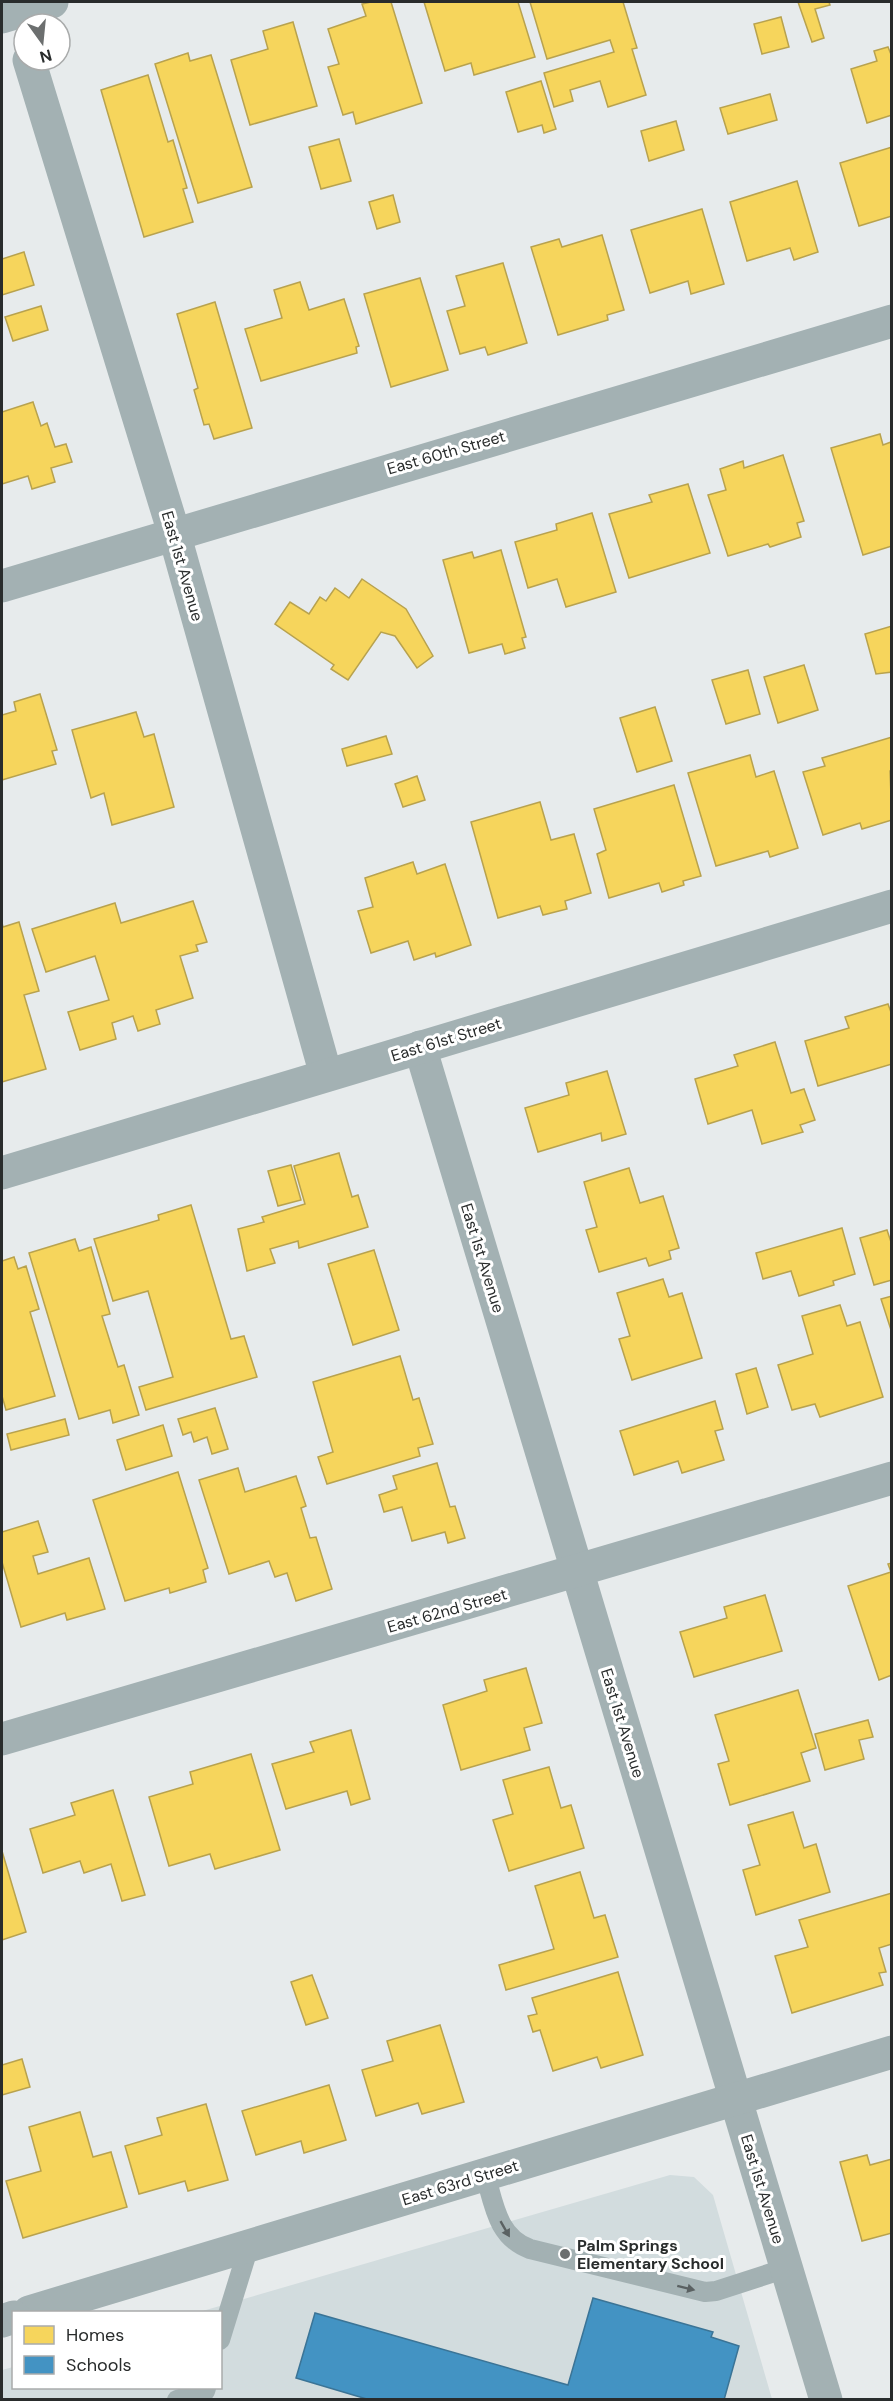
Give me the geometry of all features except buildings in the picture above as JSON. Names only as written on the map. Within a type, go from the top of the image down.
[{"type":"street","points":[[9,10],[52,2]]},
{"type":"street","name":"East 1st Avenue","points":[[33,72],[174,533],[326,1076]]},
{"type":"street","name":"East 60th Street","points":[[2,586],[891,321]]},
{"type":"street","name":"East 61st Street","points":[[2,1173],[891,906]]},
{"type":"street","name":"East 1st Avenue","points":[[420,1047],[826,2400]]},
{"type":"street","name":"East 62nd Street","points":[[2,1739],[578,1572],[891,1478]]},
{"type":"street","name":"East 63rd Street","points":[[35,2311],[891,2052]]},
{"type":"lane","points":[[484,2174],[507,2235],[517,2244],[530,2249],[705,2292],[716,2291],[787,2268]]},
{"type":"lane","points":[[222,2334],[249,2246]]},
{"type":"lane","points":[[177,2400],[206,2389]]},
{"type":"shaded area","name":"Palm Springs Elementary School","points":[[670,2175],[694,2177],[713,2195],[772,2399],[2,2400],[2,2370],[12,2367],[12,2389],[222,2389],[222,2311],[202,2311]]},
{"type":"place","name":"Palm Springs Elementary School","points":[[565,2254]]}]
